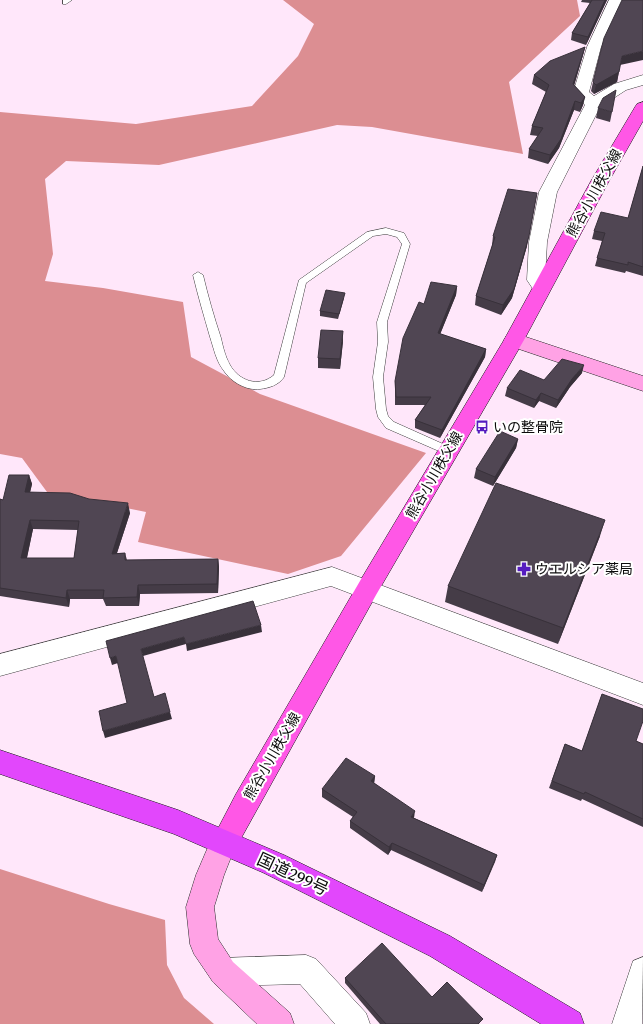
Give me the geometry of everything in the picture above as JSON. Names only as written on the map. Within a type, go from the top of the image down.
[{"type":"highway","name":"国道299号","points":[[0,762],[178,823],[224,842],[364,908],[440,946],[569,1024]]},
{"type":"main road","name":"熊谷小川秩父線","points":[[224,842],[245,802],[368,588],[514,340],[600,181],[643,107]]},
{"type":"street","points":[[593,104],[581,93],[594,47],[616,0]]},
{"type":"street","points":[[542,288],[536,280],[538,242],[548,192],[593,104],[620,87],[643,80]]},
{"type":"street","points":[[514,340],[643,384]]},
{"type":"street","points":[[0,665],[332,576],[368,588],[643,694]]},
{"type":"street","points":[[224,842],[210,875],[200,907],[204,944],[223,972],[279,1024]]},
{"type":"street","points":[[223,972],[306,970],[355,1024]]},
{"type":"street","points":[[627,1024],[643,971]]},
{"type":"lane","points":[[198,275],[203,300],[222,359],[228,370],[236,378],[246,384],[255,386],[265,385],[273,383],[279,377],[302,282],[370,234],[380,231],[390,231],[398,234],[405,239],[406,244],[382,322],[383,342],[378,377],[381,409],[383,417],[390,425],[448,451]]},
{"type":"shaded area","points":[[283,0],[577,0],[580,16],[509,82],[523,154],[372,127],[337,125],[159,165],[66,161],[45,179],[53,254],[45,281],[103,288],[183,302],[191,357],[260,394],[426,453],[341,556],[288,574],[138,542],[146,512],[47,492],[22,458],[0,454],[0,112],[136,124],[252,106],[298,56],[314,24]]},
{"type":"shaded area","points":[[0,869],[109,904],[165,920],[167,965],[184,998],[214,1024],[0,1024]]},
{"type":"building","points":[[592,0],[605,0],[588,37],[572,33]]},
{"type":"building","points":[[622,0],[643,0],[643,51],[622,56],[619,72],[596,85],[593,82],[604,38]]},
{"type":"building","points":[[585,47],[573,84],[585,97],[581,103],[575,101],[561,139],[550,155],[529,149],[543,128],[532,126],[549,85],[534,75],[550,61]]},
{"type":"building","points":[[616,90],[612,112],[598,108],[603,98]]},
{"type":"building","points":[[643,166],[643,267],[628,262],[628,265],[597,258],[605,233],[594,231],[601,212],[628,218]]},
{"type":"building","points":[[508,189],[537,193],[529,236],[514,289],[503,305],[476,296],[495,237],[493,236]]},
{"type":"building","points":[[431,282],[457,286],[438,333],[486,349],[442,430],[415,420],[431,397],[396,397],[395,381],[403,338],[419,302],[424,304]]},
{"type":"building","points":[[326,290],[345,293],[339,314],[320,311]]},
{"type":"building","points":[[321,330],[343,331],[340,359],[318,358]]},
{"type":"building","points":[[562,359],[584,365],[572,379],[558,400],[541,393],[536,400],[507,388],[520,370],[544,380]]},
{"type":"building","points":[[500,431],[518,439],[495,477],[476,469]]},
{"type":"building","points":[[9,475],[29,475],[25,492],[70,493],[89,499],[128,503],[112,554],[125,553],[125,560],[218,559],[217,584],[138,585],[137,597],[103,598],[104,590],[67,590],[66,598],[0,588],[0,499],[3,500]],"holes":[[[30,520],[79,521],[74,558],[21,558]]]},
{"type":"building","name":"ウエルシア薬局","points":[[496,483],[605,520],[563,628],[448,586]]},
{"type":"building","points":[[253,601],[261,625],[186,644],[184,637],[141,649],[154,697],[165,693],[170,712],[103,731],[99,711],[127,703],[116,656],[110,658],[106,641]]},
{"type":"building","points":[[602,694],[643,709],[643,721],[636,741],[643,744],[643,819],[585,792],[584,794],[552,781],[565,744],[582,751]]},
{"type":"building","points":[[346,758],[375,776],[371,781],[415,811],[411,817],[497,855],[484,885],[392,843],[389,847],[350,821],[357,812],[322,789]]},
{"type":"building","points":[[382,943],[432,997],[447,982],[483,1019],[478,1024],[386,1024],[345,978]]},
{"type":"place","name":"いの整骨院","points":[[482,427]]},
{"type":"place","name":"ウエルシア薬局","points":[[524,569]]}]
